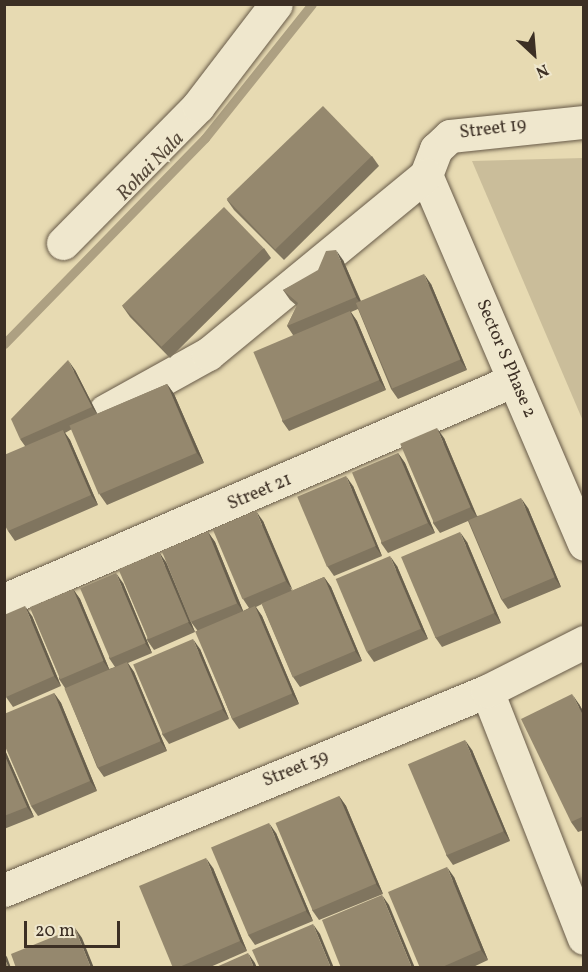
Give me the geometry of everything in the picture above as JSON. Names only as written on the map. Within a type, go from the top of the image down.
[{"type":"street","points":[[63,243],[198,106],[276,4]]},
{"type":"street","name":"Street 19","points":[[426,175],[436,148],[450,136],[584,122]]},
{"type":"street","points":[[105,411],[208,354],[426,175]]},
{"type":"street","name":"Sector S Phase 2","points":[[426,175],[584,544]]},
{"type":"street","name":"Street 21","points":[[4,600],[514,380]]},
{"type":"street","name":"Street 39","points":[[4,890],[487,691],[584,642]]},
{"type":"street","points":[[487,691],[584,938]]},
{"type":"shaded area","points":[[584,158],[583,421],[472,161]]},
{"type":"building","points":[[323,106],[372,156],[275,249],[227,199]]},
{"type":"building","points":[[224,207],[264,248],[161,347],[122,306]]},
{"type":"building","points":[[336,250],[356,297],[287,326],[298,303],[283,290],[318,270],[326,251]]},
{"type":"building","points":[[424,274],[460,360],[392,389],[356,303]]},
{"type":"building","points":[[350,311],[379,380],[283,421],[253,352]]},
{"type":"building","points":[[68,360],[92,407],[20,439],[11,419]]},
{"type":"building","points":[[167,384],[196,453],[99,494],[69,425]]},
{"type":"building","points":[[437,428],[471,507],[434,523],[400,444]]},
{"type":"building","points":[[63,430],[91,495],[8,531],[4,524],[4,455]]},
{"type":"building","points":[[398,453],[428,523],[382,542],[352,473]]},
{"type":"building","points":[[346,476],[376,546],[327,567],[297,497]]},
{"type":"building","points":[[521,498],[555,577],[502,599],[469,520]]},
{"type":"building","points":[[256,511],[286,581],[242,599],[213,529]]},
{"type":"building","points":[[208,532],[237,603],[190,622],[162,551]]},
{"type":"building","points":[[460,532],[494,613],[435,638],[401,557]]},
{"type":"building","points":[[159,552],[189,622],[148,639],[118,569]]},
{"type":"building","points":[[390,556],[421,629],[367,652],[336,579]]},
{"type":"building","points":[[116,573],[146,643],[110,658],[80,588]]},
{"type":"building","points":[[324,577],[355,651],[293,677],[261,604]]},
{"type":"building","points":[[73,589],[103,661],[60,679],[30,607]]},
{"type":"building","points":[[25,606],[54,676],[6,697],[4,694],[4,615]]},
{"type":"building","points":[[255,606],[292,693],[232,719],[195,631]]},
{"type":"building","points":[[193,639],[223,709],[163,734],[133,664]]},
{"type":"building","points":[[127,662],[161,741],[98,768],[64,689]]},
{"type":"building","points":[[54,693],[90,781],[31,806],[4,744],[4,714]]},
{"type":"building","points":[[572,694],[584,717],[584,816],[571,822],[521,719]]},
{"type":"building","points":[[465,740],[504,831],[447,855],[408,764]]},
{"type":"building","points":[[4,754],[27,807],[4,816]]},
{"type":"building","points":[[339,796],[376,883],[313,910],[275,823]]},
{"type":"building","points":[[269,823],[306,910],[248,935],[211,848]]},
{"type":"building","points":[[206,858],[240,941],[173,968],[139,886]]},
{"type":"building","points":[[447,867],[481,950],[440,968],[420,968],[388,892]]},
{"type":"building","points":[[382,895],[412,968],[341,968],[322,920]]},
{"type":"building","points":[[313,924],[331,968],[260,968],[252,950]]},
{"type":"building","points":[[75,928],[91,968],[16,968],[11,954]]},
{"type":"building","points":[[248,953],[254,968],[214,968]]},
{"type":"building","points":[[4,958],[9,968],[4,968]]},
{"type":"waterway","name":"Rohai Nala","points":[[4,344],[205,138],[312,4]]}]
